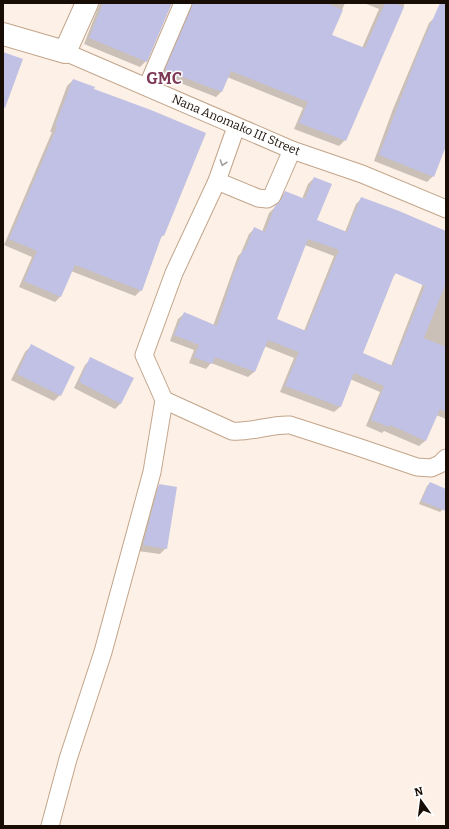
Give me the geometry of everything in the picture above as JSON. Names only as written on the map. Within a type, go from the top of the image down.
[{"type":"street","points":[[65,52],[87,3]]},
{"type":"street","points":[[147,87],[183,3]]},
{"type":"street","name":"Nana Anomako III Street","points":[[3,34],[65,52],[236,127],[292,150],[362,174],[446,209]]},
{"type":"street","points":[[50,826],[68,759],[103,652],[152,472],[164,400],[144,355],[174,273],[217,181],[236,127]]},
{"type":"street","points":[[217,181],[258,198],[267,199],[272,196],[292,150]]},
{"type":"street","points":[[164,400],[232,431],[242,432],[280,425],[290,425],[358,446],[417,468],[431,468],[440,464],[446,458]]},
{"type":"building","points":[[103,3],[172,3],[147,62],[89,38]]},
{"type":"building","points":[[193,3],[327,3],[343,10],[332,35],[365,48],[385,3],[394,3],[404,7],[346,141],[299,123],[308,102],[231,71],[222,92],[167,71],[165,69]]},
{"type":"building","points":[[440,3],[446,3],[446,146],[434,177],[379,155],[419,51]]},
{"type":"building","points":[[3,52],[23,59],[5,108],[3,107]]},
{"type":"building","points":[[73,79],[95,87],[94,89],[151,110],[206,133],[164,236],[162,235],[142,291],[75,265],[61,297],[24,281],[37,251],[9,239],[57,127],[55,126]]},
{"type":"building","points":[[314,177],[332,184],[317,220],[347,232],[361,197],[446,231],[446,283],[424,338],[446,347],[446,412],[440,409],[426,441],[390,425],[389,427],[371,420],[384,386],[354,373],[341,407],[285,386],[299,352],[268,340],[255,372],[215,357],[212,364],[194,357],[199,345],[174,335],[184,312],[217,326],[233,275],[254,227],[265,232],[275,206],[281,200],[285,191],[305,199]],"holes":[[[308,239],[339,250],[306,331],[277,319]],[[395,273],[425,286],[393,366],[363,353]]]},
{"type":"building","points":[[31,344],[75,367],[61,396],[17,374]]},
{"type":"building","points":[[90,357],[134,378],[121,404],[79,382]]},
{"type":"building","points":[[430,482],[446,489],[446,511],[421,501]]},
{"type":"building","points":[[159,484],[177,487],[167,549],[143,545]]},
{"type":"district","name":"GMC","points":[[164,78]]}]
